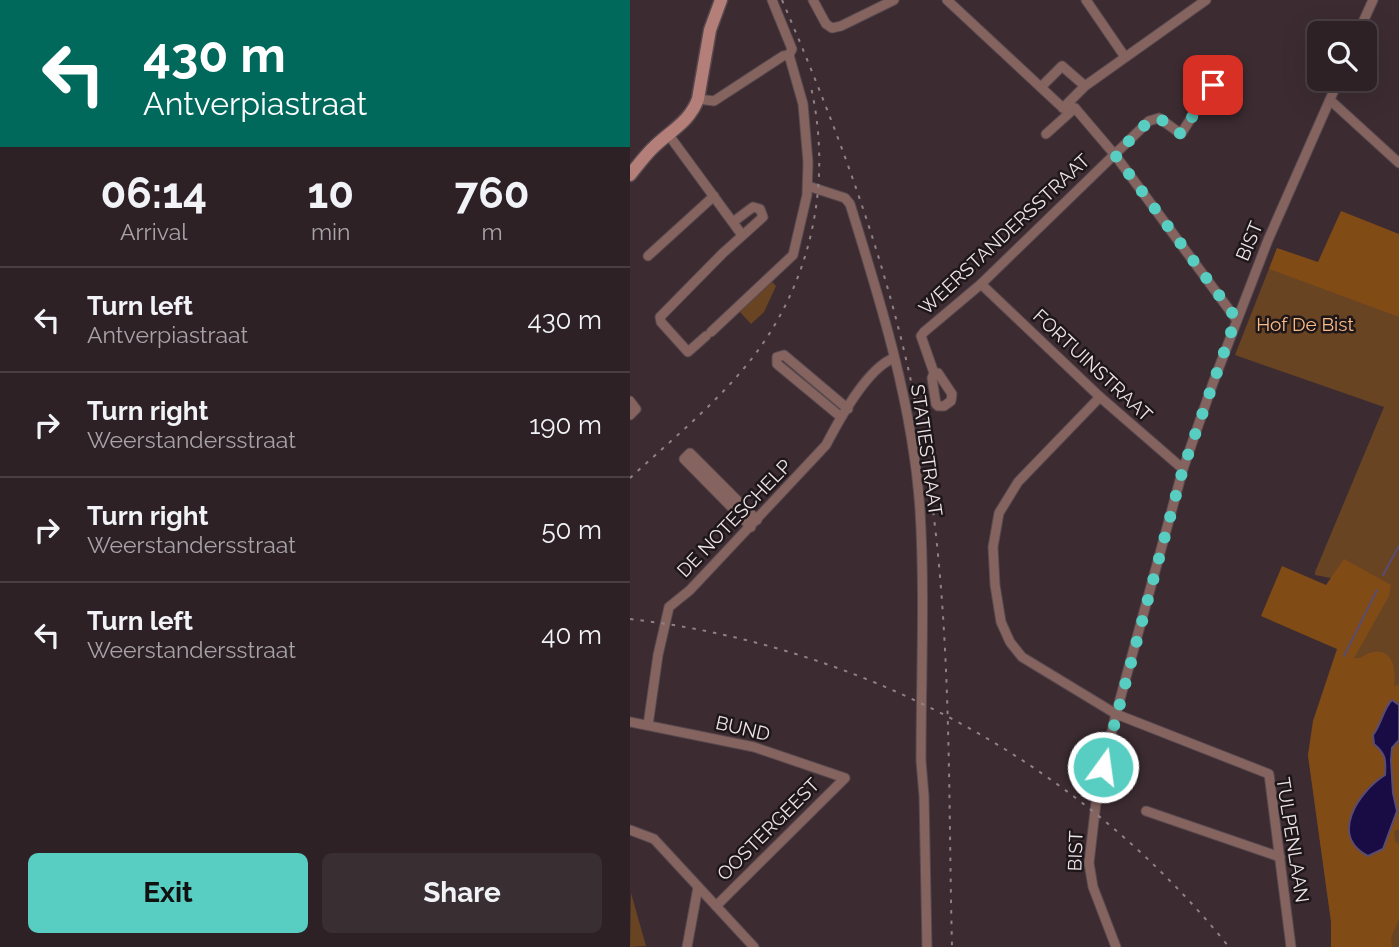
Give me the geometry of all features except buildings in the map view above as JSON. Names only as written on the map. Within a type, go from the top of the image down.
[{"type":"street","points":[[630,175],[668,134],[686,121],[698,99],[710,30],[721,0]]},
{"type":"street","points":[[733,222],[753,207],[760,209],[763,217],[660,317],[661,322],[688,352],[793,255],[808,186],[805,121],[789,55],[792,49],[772,0]]},
{"type":"street","points":[[813,0],[826,24],[832,27],[841,26],[894,0]]},
{"type":"street","points":[[947,0],[1063,108],[1075,108],[1115,155],[1236,318]]},
{"type":"street","points":[[1086,0],[1125,57]]},
{"type":"street","points":[[1063,108],[1085,86],[1206,0]]},
{"type":"street","points":[[1363,21],[1373,0]]},
{"type":"street","points":[[698,99],[714,101],[789,55]]},
{"type":"street","points":[[1041,87],[1062,66],[1085,86]]},
{"type":"street","name":"WEERSTANDERSSTRAAT","points":[[934,373],[921,336],[981,284],[1149,121],[1159,118],[1181,134],[1220,72]]},
{"type":"street","name":"BIST","points":[[1116,947],[1093,887],[1089,863],[1097,794],[1116,714],[1183,469],[1236,318],[1334,91]]},
{"type":"street","points":[[1330,100],[1399,163]]},
{"type":"street","points":[[1046,134],[1075,108]]},
{"type":"street","points":[[668,134],[742,235]]},
{"type":"street","name":"STATIESTRAAT","points":[[808,186],[845,198],[850,204],[894,358],[908,426],[920,510],[921,761],[927,947]]},
{"type":"street","points":[[648,256],[714,196]]},
{"type":"street","name":"FORTUINSTRAAT","points":[[981,284],[1100,397],[1183,469]]},
{"type":"street","points":[[841,417],[777,364],[777,357],[784,355],[848,409]]},
{"type":"street","name":"DE NOTESCHELP","points":[[648,725],[658,655],[669,607],[690,590],[826,445],[841,417],[881,365],[894,358]]},
{"type":"street","points":[[1100,397],[1018,482],[999,513],[993,547],[1001,622],[1010,642],[1023,657],[1116,714]]},
{"type":"street","points":[[630,401],[636,409],[630,415]]},
{"type":"street","points":[[690,453],[754,523],[684,459],[690,453]]},
{"type":"street","name":"TULPENLAAN","points":[[1116,714],[1269,774],[1291,947]]},
{"type":"street","name":"BUND","points":[[630,722],[754,747],[845,778]]},
{"type":"street","name":"OOSTERGEEST","points":[[716,906],[845,778]]},
{"type":"street","points":[[1146,811],[1280,857]]},
{"type":"street","points":[[630,830],[654,839],[754,947]]},
{"type":"street","name":"OOSTERGEEST","points":[[687,947],[698,887]]},
{"type":"green space","name":"Hof De Bist","points":[[1274,256],[1399,308],[1399,947],[1331,947],[1331,921],[1308,755],[1315,722],[1373,586],[1315,575],[1315,572],[1384,407],[1235,355]]},
{"type":"green space","points":[[771,281],[776,286],[764,312],[751,324],[740,312]]},
{"type":"green space","points":[[631,893],[646,946],[630,947]]},
{"type":"shaded area","points":[[1341,211],[1399,234],[1399,317],[1269,269],[1277,248],[1318,262]]},
{"type":"shaded area","points":[[1344,559],[1391,585],[1389,596],[1354,658],[1369,653],[1384,653],[1394,667],[1394,686],[1399,685],[1399,829],[1394,831],[1395,841],[1399,844],[1399,919],[1391,938],[1392,947],[1331,947],[1331,921],[1308,755],[1313,721],[1337,649],[1261,616],[1282,566],[1326,585]]},
{"type":"shaded area","points":[[1392,700],[1399,705],[1399,740],[1392,748],[1391,760],[1397,811],[1383,849],[1368,856],[1356,847],[1350,837],[1349,826],[1357,803],[1365,792],[1385,775],[1384,758],[1374,744],[1373,735]]},
{"type":"waterway","points":[[1383,575],[1399,546]]},
{"type":"waterway","points":[[1344,656],[1377,590]]},
{"type":"railway","points":[[782,0],[829,114],[888,288],[903,347],[927,468],[945,647],[952,947]]},
{"type":"railway","points":[[630,478],[732,382],[768,336],[786,303],[801,269],[817,196],[817,121],[810,83]]},
{"type":"railway","points":[[630,619],[717,633],[802,656],[883,686],[962,724],[1036,769],[1106,822],[1170,881],[1229,947]]},
{"type":"route","points":[[1103,767],[1183,469],[1236,318],[1115,155],[1149,121],[1159,118],[1181,134],[1213,85]]}]
